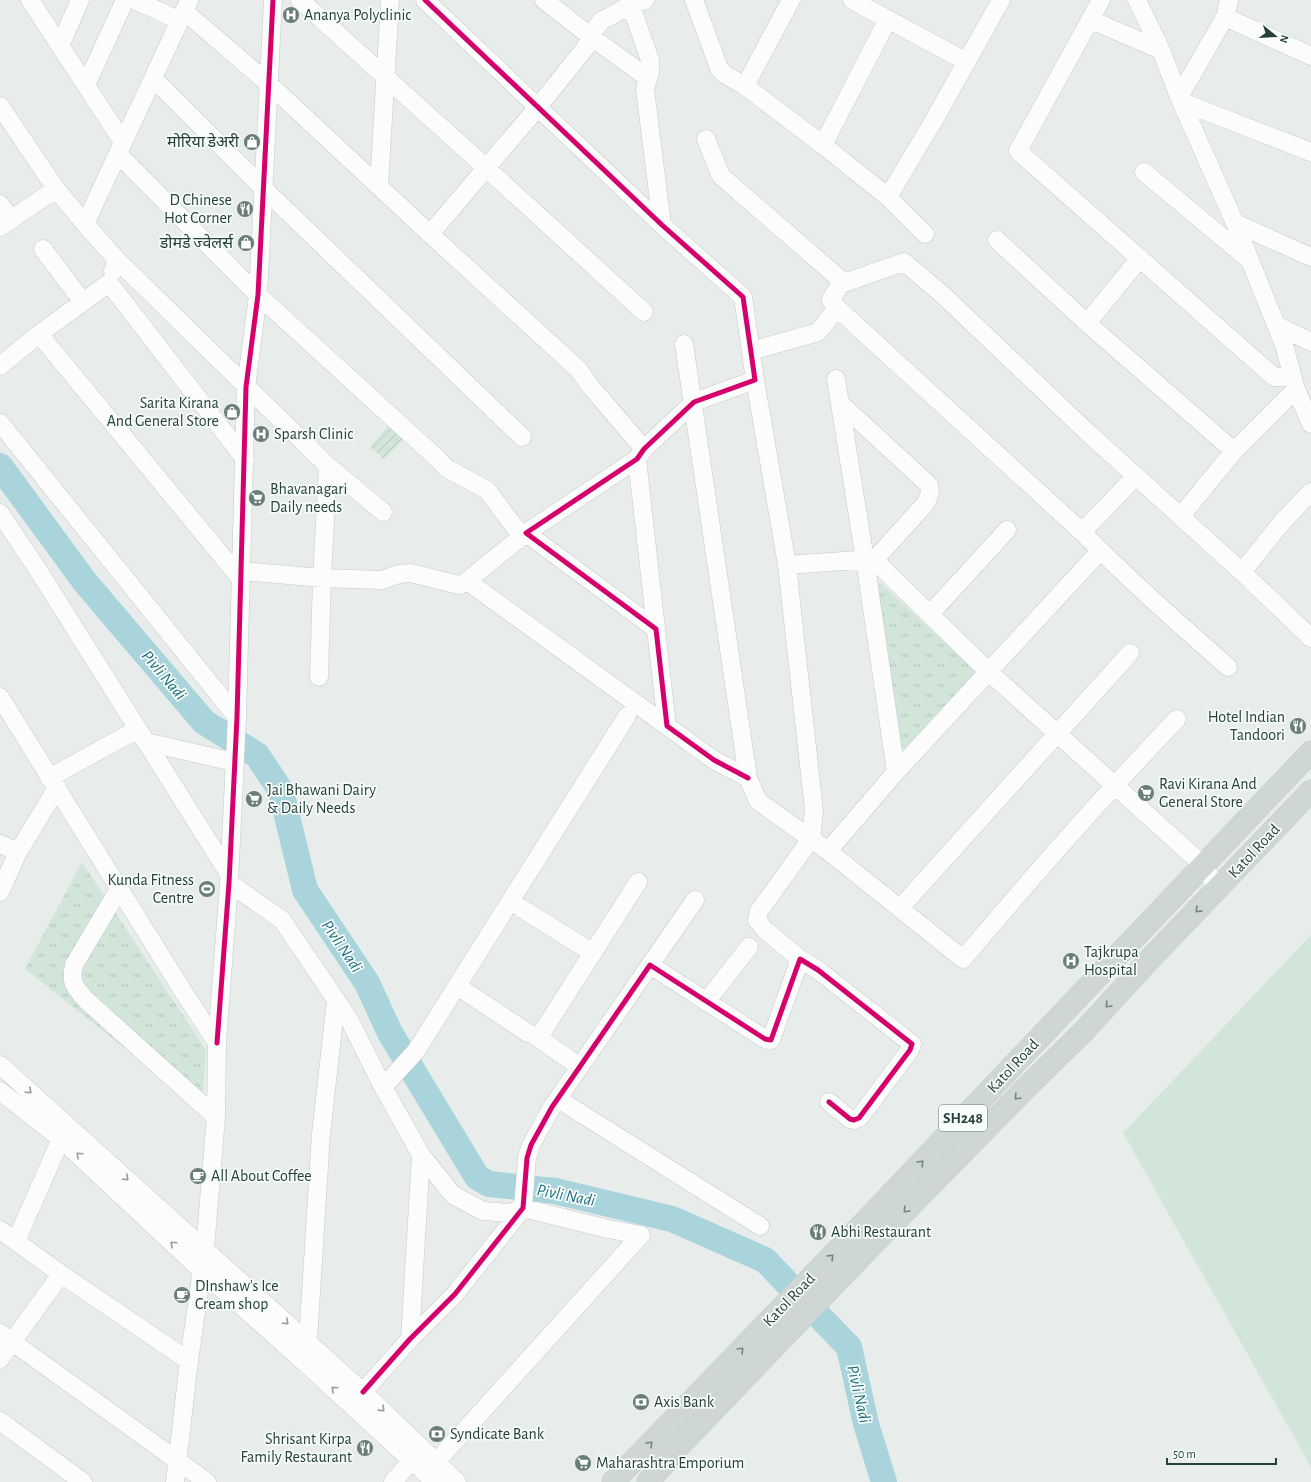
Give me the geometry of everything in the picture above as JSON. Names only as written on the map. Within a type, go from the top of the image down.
[{"type":"main road","name":"Katol Road","points":[[613,1482],[857,1230],[1311,752]]},
{"type":"main road","name":"Katol Road","points":[[648,1482],[685,1440],[873,1244],[1084,1030],[1311,790]]},
{"type":"main road","points":[[857,1230],[873,1244]]},
{"type":"street","points":[[30,0],[86,85],[120,148],[258,295],[446,468],[487,490],[524,535],[656,629]]},
{"type":"street","points":[[60,46],[80,0]]},
{"type":"street","points":[[86,85],[125,0]]},
{"type":"street","points":[[135,0],[184,10],[269,84],[578,369],[588,382],[640,454],[656,629],[667,726]]},
{"type":"street","points":[[175,1482],[205,1249],[216,1117],[217,1044],[229,879],[237,723],[246,387],[258,295],[273,0]]},
{"type":"street","points":[[300,0],[644,312]]},
{"type":"street","points":[[378,186],[390,0]]},
{"type":"street","points":[[425,0],[662,225],[743,296],[755,380],[786,565],[814,811],[811,839],[759,911],[757,920],[765,930],[800,959],[818,970],[912,1044],[910,1050],[859,1118],[850,1120],[829,1102]]},
{"type":"street","points":[[544,0],[590,36],[648,78]]},
{"type":"street","points":[[694,0],[719,68],[823,145],[888,197],[925,234]]},
{"type":"street","points":[[734,80],[791,0]]},
{"type":"street","points":[[852,0],[967,62]]},
{"type":"street","points":[[888,197],[934,120],[1001,0]]},
{"type":"street","points":[[1101,0],[1018,151],[1274,377],[1295,383]]},
{"type":"street","points":[[1137,0],[1161,50],[1235,223],[1276,324],[1295,383],[1311,424]]},
{"type":"street","points":[[1181,99],[1225,17],[1230,0]]},
{"type":"street","points":[[430,234],[487,169],[538,107],[586,47],[590,36],[601,21],[635,2],[650,60],[650,72],[644,89],[662,225]]},
{"type":"street","points":[[85,224],[184,10]]},
{"type":"street","points":[[1225,17],[1311,56]]},
{"type":"street","points":[[823,145],[888,19]]},
{"type":"street","points":[[1091,20],[1161,50]]},
{"type":"street","points":[[153,78],[264,189],[522,438]]},
{"type":"street","points":[[1181,99],[1311,152]]},
{"type":"street","points":[[0,106],[56,189],[117,260],[328,466],[383,512]]},
{"type":"street","points":[[706,138],[721,176],[838,277],[841,280],[841,284]]},
{"type":"street","points":[[1144,172],[1250,260]]},
{"type":"street","points":[[0,204],[5,223],[56,189]]},
{"type":"street","points":[[1235,223],[1311,257]]},
{"type":"street","points":[[997,240],[1087,323],[1234,451]]},
{"type":"street","points":[[43,249],[83,302]]},
{"type":"street","points":[[1087,323],[1140,258]]},
{"type":"street","points":[[0,366],[39,334],[109,283],[117,260]]},
{"type":"street","points":[[1228,666],[1100,551],[1082,532],[837,308],[832,300],[841,284],[904,262],[943,295],[1086,431],[1242,572],[1311,638]]},
{"type":"street","points":[[109,283],[245,459]]},
{"type":"street","points":[[751,351],[815,333],[819,331],[837,308]]},
{"type":"street","points":[[1276,324],[1311,342]]},
{"type":"street","points":[[39,334],[241,575],[382,580],[405,574],[460,584],[467,581],[524,535],[640,454],[694,402],[755,380]]},
{"type":"street","points":[[684,344],[694,402],[748,778],[758,801],[828,851],[963,958],[1114,784],[1177,719]]},
{"type":"street","points":[[836,379],[869,559],[896,772]]},
{"type":"street","points":[[1181,516],[1234,451],[1295,383]]},
{"type":"street","points":[[786,565],[869,559],[878,556],[926,503],[930,491],[929,485],[841,404]]},
{"type":"street","points":[[0,423],[237,723]]},
{"type":"street","points":[[319,677],[322,578],[328,466]]},
{"type":"street","points":[[1082,532],[1136,476]]},
{"type":"street","points":[[1242,572],[1283,521],[1311,492]]},
{"type":"street","points":[[0,513],[38,570],[142,735],[229,879],[282,920],[349,1019],[383,1087],[420,1155],[453,1195],[483,1211],[510,1213],[523,1202]]},
{"type":"street","points":[[930,614],[1007,530]]},
{"type":"street","points":[[828,851],[896,772],[1100,551]]},
{"type":"street","points":[[869,559],[930,614],[989,672],[1203,865],[1218,889]]},
{"type":"street","points":[[467,581],[714,760],[748,778]]},
{"type":"street","points":[[900,908],[1130,653]]},
{"type":"street","points":[[0,697],[217,1044]]},
{"type":"street","points":[[383,1087],[416,1051],[627,716]]},
{"type":"street","points":[[0,892],[18,852],[53,783],[142,735],[235,756]]},
{"type":"street","points":[[0,844],[18,852]]},
{"type":"street","points":[[534,1035],[538,1036],[541,1034],[638,882]]},
{"type":"street","points":[[119,889],[74,965],[72,977],[73,985],[86,1000],[216,1117]]},
{"type":"street","points":[[363,1392],[410,1339],[454,1294],[523,1202],[526,1169],[531,1145],[558,1099],[695,900]]},
{"type":"street","points":[[521,908],[592,953]]},
{"type":"street","points":[[706,1002],[749,947]]},
{"type":"street","points":[[650,965],[765,1039],[771,1040],[800,959]]},
{"type":"street","points":[[457,986],[534,1035],[580,1067]]},
{"type":"street","points":[[308,1341],[321,1134],[336,1001]]},
{"type":"street","points":[[0,1065],[308,1341],[457,1482]]},
{"type":"street","points":[[0,1092],[61,1139],[202,1271],[412,1460],[434,1482]]},
{"type":"street","points":[[558,1099],[760,1226]]},
{"type":"street","points":[[16,1241],[61,1139]]},
{"type":"street","points":[[410,1339],[420,1155]]},
{"type":"street","points":[[436,1462],[641,1235],[608,1229],[523,1202]]},
{"type":"street","points":[[0,1230],[61,1274],[190,1361]]},
{"type":"street","points":[[0,1359],[6,1337],[61,1274]]},
{"type":"street","points":[[6,1337],[207,1482]]},
{"type":"street","points":[[0,1421],[83,1482]]},
{"type":"street","points":[[393,1482],[412,1460]]},
{"type":"green space","points":[[391,423],[406,437],[384,459],[370,447]]},
{"type":"green space","points":[[881,583],[975,671],[973,676],[907,750],[901,747],[875,584]]},
{"type":"green space","points":[[82,862],[206,1050],[202,1110],[25,969]]},
{"type":"green space","points":[[1311,935],[1311,1467],[1123,1133]]},
{"type":"waterway","name":"Pivli Nadi","points":[[0,466],[85,582],[204,722],[257,755],[281,791],[305,890],[367,983],[390,1033],[477,1177],[489,1184],[555,1191],[672,1219],[765,1260],[787,1283]]},
{"type":"waterway","name":"Pivli Nadi","points":[[818,1315],[849,1347],[866,1424],[884,1482]]},
{"type":"cycle path","points":[[217,1043],[229,883],[237,717],[246,387],[258,295],[273,0]]},
{"type":"cycle path","points":[[425,0],[662,225],[743,297],[755,380],[694,402],[644,449],[637,459],[526,533],[656,629],[667,726],[714,760],[748,778]]},
{"type":"cycle path","points":[[363,1392],[410,1339],[455,1294],[523,1208],[527,1158],[531,1145],[552,1107],[650,965],[765,1039],[771,1040],[800,959],[818,970],[912,1044],[910,1050],[859,1118],[854,1120],[850,1119],[829,1102]]},
{"type":"place","name":"Ananya Polyclinic","points":[[291,15]]},
{"type":"place","name":"मोरिया डेअरी","points":[[252,142]]},
{"type":"place","name":"D Chinese Hot Corner","points":[[245,209]]},
{"type":"place","name":"डोमडे ज्वेलर्स","points":[[246,243]]},
{"type":"place","name":"Sarita Kirana And General Store","points":[[232,412]]},
{"type":"place","name":"Sparsh Clinic","points":[[261,434]]},
{"type":"place","name":"Bhavanagari Daily needs","points":[[257,498]]},
{"type":"place","name":"Hotel Indian Tandoori","points":[[1298,726]]},
{"type":"place","name":"Ravi Kirana And General Store","points":[[1146,793]]},
{"type":"place","name":"Jai Bhawani Dairy & Daily Needs","points":[[254,799]]},
{"type":"place","name":"Kunda Fitness Centre","points":[[207,889]]},
{"type":"place","name":"Tajkrupa Hospital","points":[[1071,961]]},
{"type":"place","name":"All About Coffee","points":[[198,1176]]},
{"type":"place","name":"Abhi Restaurant","points":[[818,1232]]},
{"type":"place","name":"DInshaw's Ice Cream shop","points":[[182,1295]]},
{"type":"place","name":"Axis Bank","points":[[641,1402]]},
{"type":"place","name":"Syndicate Bank","points":[[437,1434]]},
{"type":"place","name":"Shrisant Kirpa Family Restaurant","points":[[365,1448]]},
{"type":"place","name":"Maharashtra Emporium","points":[[583,1463]]}]
